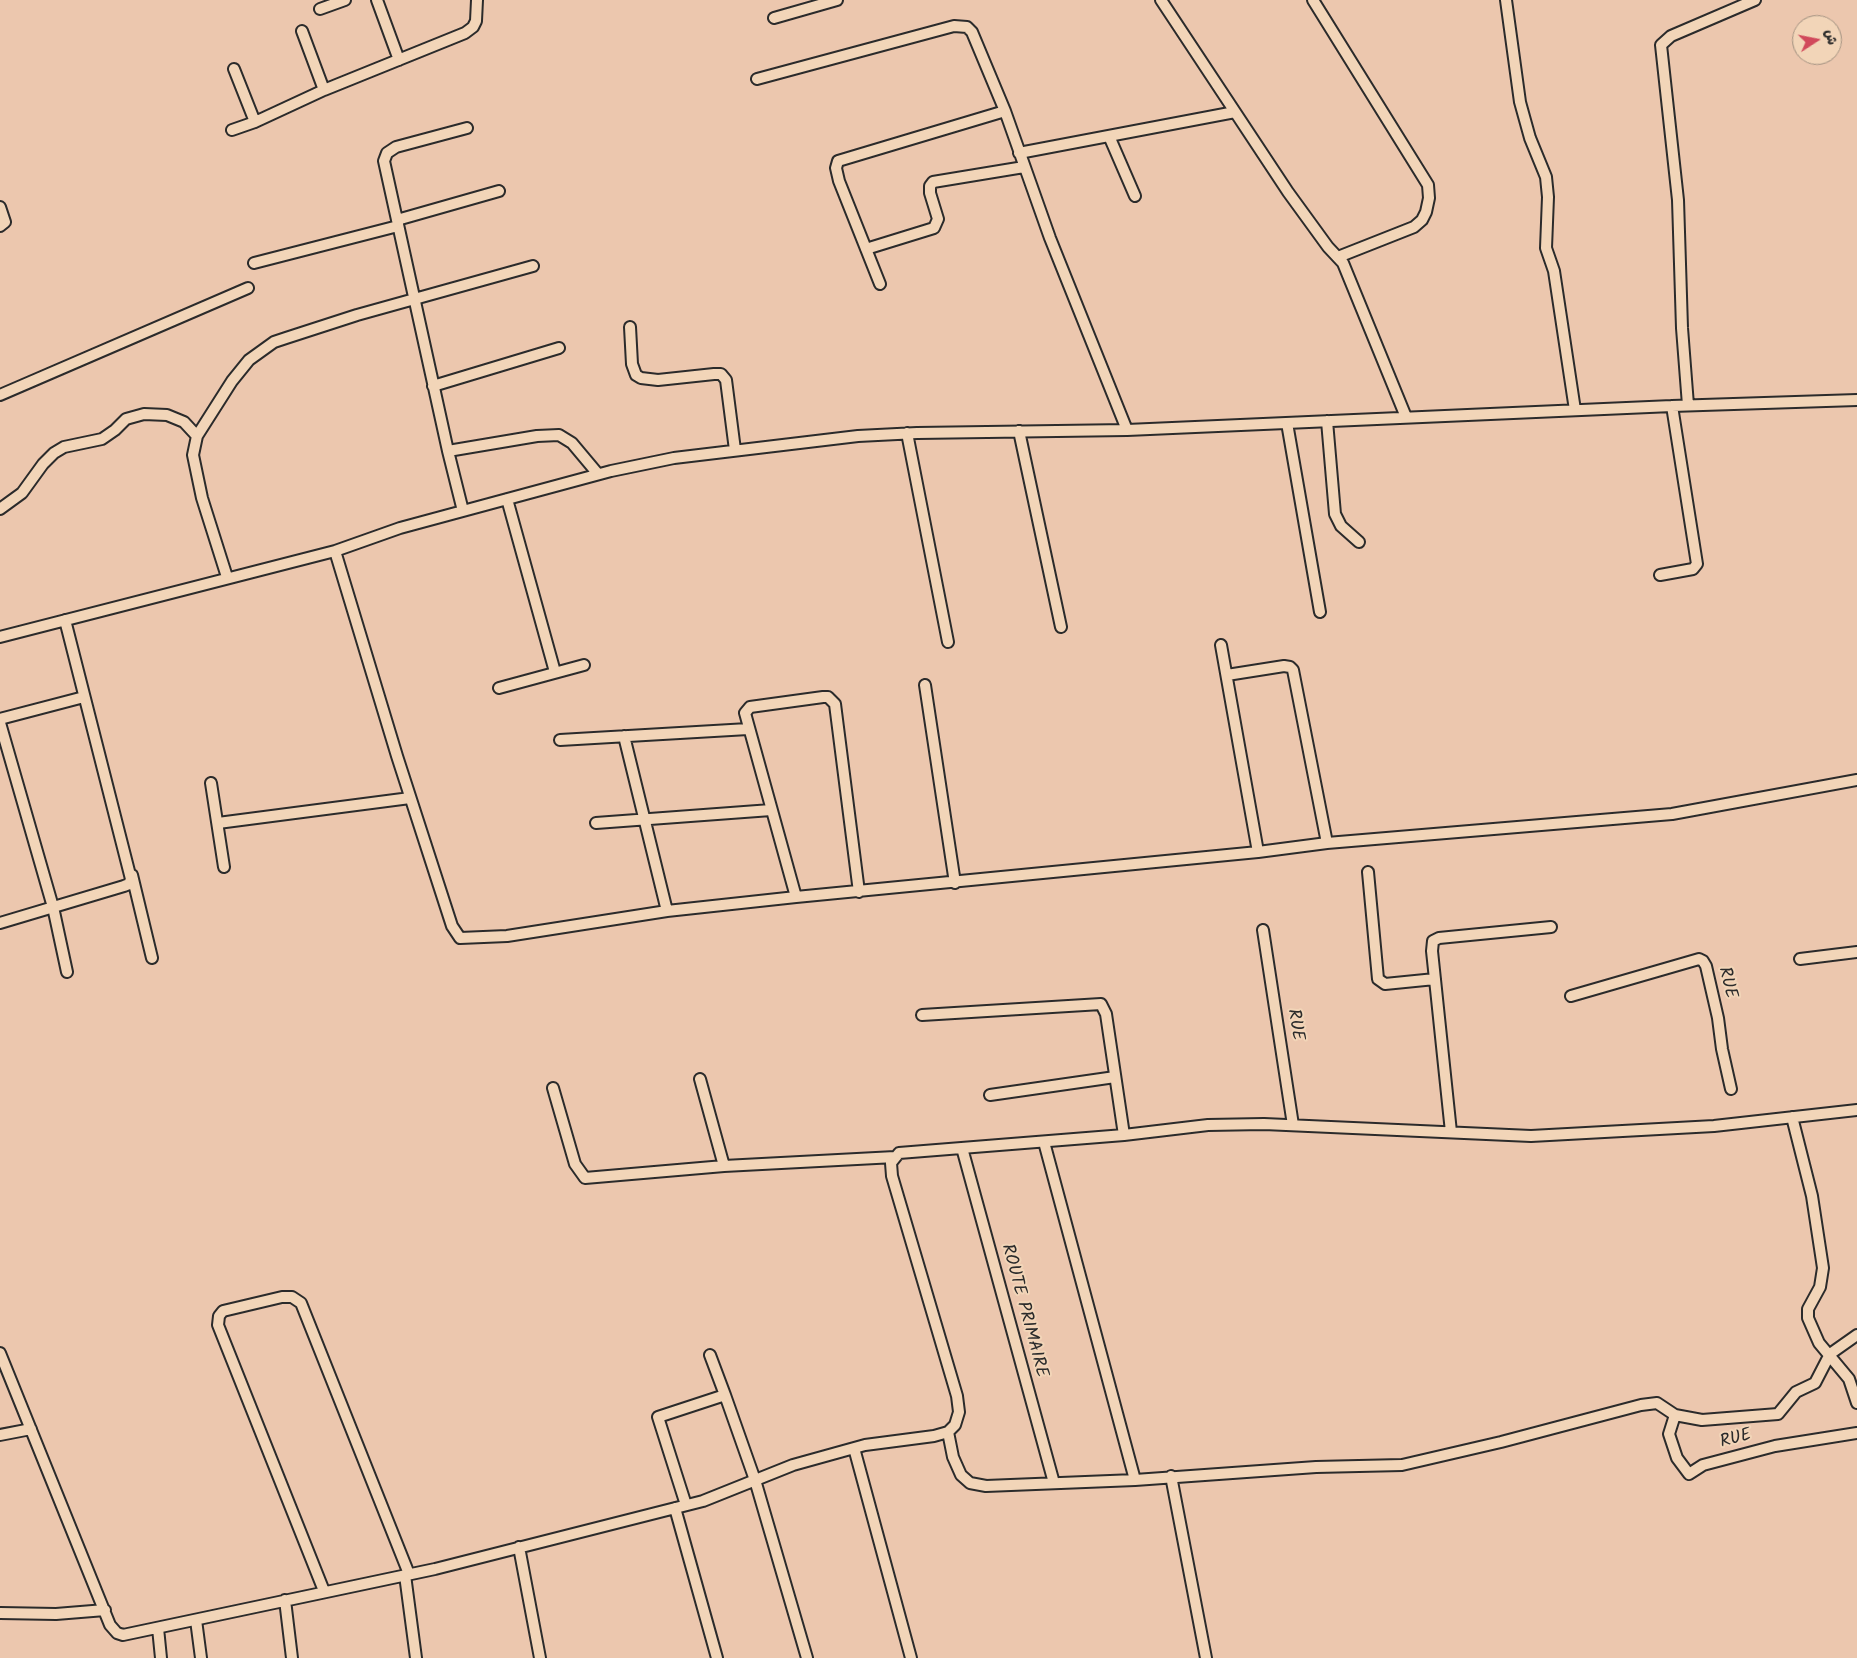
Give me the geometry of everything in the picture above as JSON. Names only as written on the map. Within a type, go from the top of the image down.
[{"type":"street","points":[[320,9],[345,0]]},
{"type":"street","points":[[377,0],[399,60]]},
{"type":"street","points":[[232,130],[255,122],[324,90],[465,33],[473,27],[476,21],[477,0]]},
{"type":"street","points":[[774,18],[837,0]]},
{"type":"street","points":[[1161,0],[1288,192],[1349,274],[1406,418]]},
{"type":"street","points":[[1313,0],[1428,186],[1429,198],[1426,212],[1422,220],[1414,227],[1338,257]]},
{"type":"street","points":[[1506,0],[1520,102],[1530,138],[1546,177],[1548,197],[1546,248],[1554,271],[1575,410]]},
{"type":"street","points":[[1688,405],[1682,328],[1678,200],[1661,45],[1671,36],[1755,0]]},
{"type":"street","points":[[757,79],[962,25],[967,27],[972,32],[1005,111],[1050,238],[1127,430]]},
{"type":"street","points":[[302,31],[324,90]]},
{"type":"street","points":[[234,69],[255,122]]},
{"type":"street","points":[[880,284],[839,181],[836,168],[838,161],[1005,111]]},
{"type":"street","points":[[1019,153],[1235,112]]},
{"type":"street","points":[[463,511],[384,161],[387,153],[396,147],[467,128]]},
{"type":"street","points":[[1110,136],[1135,196]]},
{"type":"street","points":[[866,249],[934,228],[938,219],[930,193],[930,186],[933,182],[1024,167]]},
{"type":"street","points":[[254,262],[398,223],[499,191]]},
{"type":"street","points":[[0,207],[5,222],[0,226]]},
{"type":"street","points":[[227,577],[195,471],[193,455],[197,436],[232,381],[261,350],[274,342],[294,335],[533,266]]},
{"type":"street","points":[[0,395],[248,288]]},
{"type":"street","points":[[630,327],[632,364],[636,375],[641,378],[658,380],[721,374],[726,380],[735,450]]},
{"type":"street","points":[[434,386],[559,348]]},
{"type":"street","points":[[0,637],[227,577],[335,551],[400,528],[598,474],[674,458],[735,450],[858,436],[907,433],[1127,430],[1688,405],[1857,400]]},
{"type":"street","points":[[1660,576],[1693,569],[1697,564],[1672,406]]},
{"type":"street","points":[[0,509],[22,493],[43,464],[54,453],[64,447],[102,438],[115,430],[126,419],[144,414],[167,416],[184,422],[197,436]]},
{"type":"street","points":[[1327,421],[1335,514],[1340,526],[1360,542]]},
{"type":"street","points":[[1287,423],[1320,612]]},
{"type":"street","points":[[1019,431],[1061,627]]},
{"type":"street","points":[[907,433],[948,642]]},
{"type":"street","points":[[448,451],[537,436],[559,435],[572,443],[598,474]]},
{"type":"street","points":[[507,499],[555,672]]},
{"type":"street","points":[[335,551],[410,798],[452,926],[460,938],[508,936],[667,911],[796,897],[955,883],[1258,852],[1327,843],[1672,814],[1857,780]]},
{"type":"street","points":[[66,620],[152,958]]},
{"type":"street","points":[[1221,645],[1258,852]]},
{"type":"street","points":[[499,688],[584,665]]},
{"type":"street","points":[[1226,675],[1284,666],[1290,667],[1293,670],[1327,843]]},
{"type":"street","points":[[925,686],[955,883]]},
{"type":"street","points":[[67,972],[52,907],[0,721],[84,696]]},
{"type":"street","points":[[796,897],[745,713],[750,707],[822,697],[832,700],[859,892]]},
{"type":"street","points":[[560,740],[748,729]]},
{"type":"street","points":[[624,736],[667,911]]},
{"type":"street","points":[[211,783],[224,867]]},
{"type":"street","points":[[218,823],[410,798]]},
{"type":"street","points":[[596,823],[771,810]]},
{"type":"street","points":[[0,923],[129,884],[131,879],[130,869]]},
{"type":"street","points":[[1368,872],[1378,979],[1385,984],[1435,980]]},
{"type":"street","points":[[1451,1132],[1435,980],[1433,941],[1439,938],[1551,927]]},
{"type":"street","name":"RUE","points":[[1262,930],[1293,1125]]},
{"type":"street","points":[[1800,959],[1857,952]]},
{"type":"street","name":"RUE","points":[[1571,996],[1699,959],[1703,961],[1706,966],[1718,1018],[1722,1049],[1731,1089]]},
{"type":"street","points":[[922,1015],[1101,1004],[1106,1014],[1124,1135]]},
{"type":"street","points":[[990,1095],[1116,1077]]},
{"type":"street","points":[[700,1079],[724,1166]]},
{"type":"street","points":[[553,1088],[575,1164],[585,1178],[724,1166],[895,1157],[906,1151],[1044,1142],[1208,1125],[1293,1125],[1531,1136],[1612,1133],[1792,1118],[1857,1110]]},
{"type":"street","points":[[1792,1118],[1812,1196],[1823,1268],[1820,1287],[1808,1308],[1808,1318],[1819,1343],[1849,1379],[1857,1403]]},
{"type":"street","points":[[1044,1142],[1135,1480]]},
{"type":"street","name":"ROUTE PRIMAIRE","points":[[962,1148],[1054,1483]]},
{"type":"street","points":[[0,1353],[5,1378],[31,1429],[112,1629],[118,1633],[123,1635],[158,1628],[407,1575],[703,1501],[793,1465],[854,1448],[934,1436],[948,1432],[955,1426],[959,1412],[957,1396],[892,1176],[891,1163],[895,1157]]},
{"type":"street","points":[[324,1592],[218,1325],[219,1316],[223,1311],[282,1298],[292,1297],[301,1303],[407,1575],[416,1658]]},
{"type":"street","points":[[948,1432],[953,1456],[961,1475],[970,1483],[986,1486],[1135,1480],[1316,1467],[1402,1465],[1501,1442],[1641,1405],[1657,1403],[1675,1415],[1702,1420],[1778,1414],[1796,1392],[1815,1383],[1830,1354],[1857,1336]]},
{"type":"street","points":[[710,1355],[754,1480],[807,1658]]},
{"type":"street","points":[[686,1505],[658,1417],[724,1395]]},
{"type":"street","name":"RUE","points":[[1675,1415],[1669,1434],[1677,1458],[1689,1474],[1703,1465],[1775,1446],[1857,1433]]},
{"type":"street","points":[[0,1435],[31,1429]]},
{"type":"street","points":[[854,1448],[910,1658]]},
{"type":"street","points":[[1171,1476],[1206,1658]]},
{"type":"street","points":[[676,1508],[717,1658]]},
{"type":"street","points":[[519,1547],[540,1658]]},
{"type":"street","points":[[285,1600],[292,1658]]},
{"type":"street","points":[[0,1613],[56,1614],[105,1610]]},
{"type":"street","points":[[196,1620],[201,1658]]},
{"type":"street","points":[[158,1628],[161,1658]]}]
